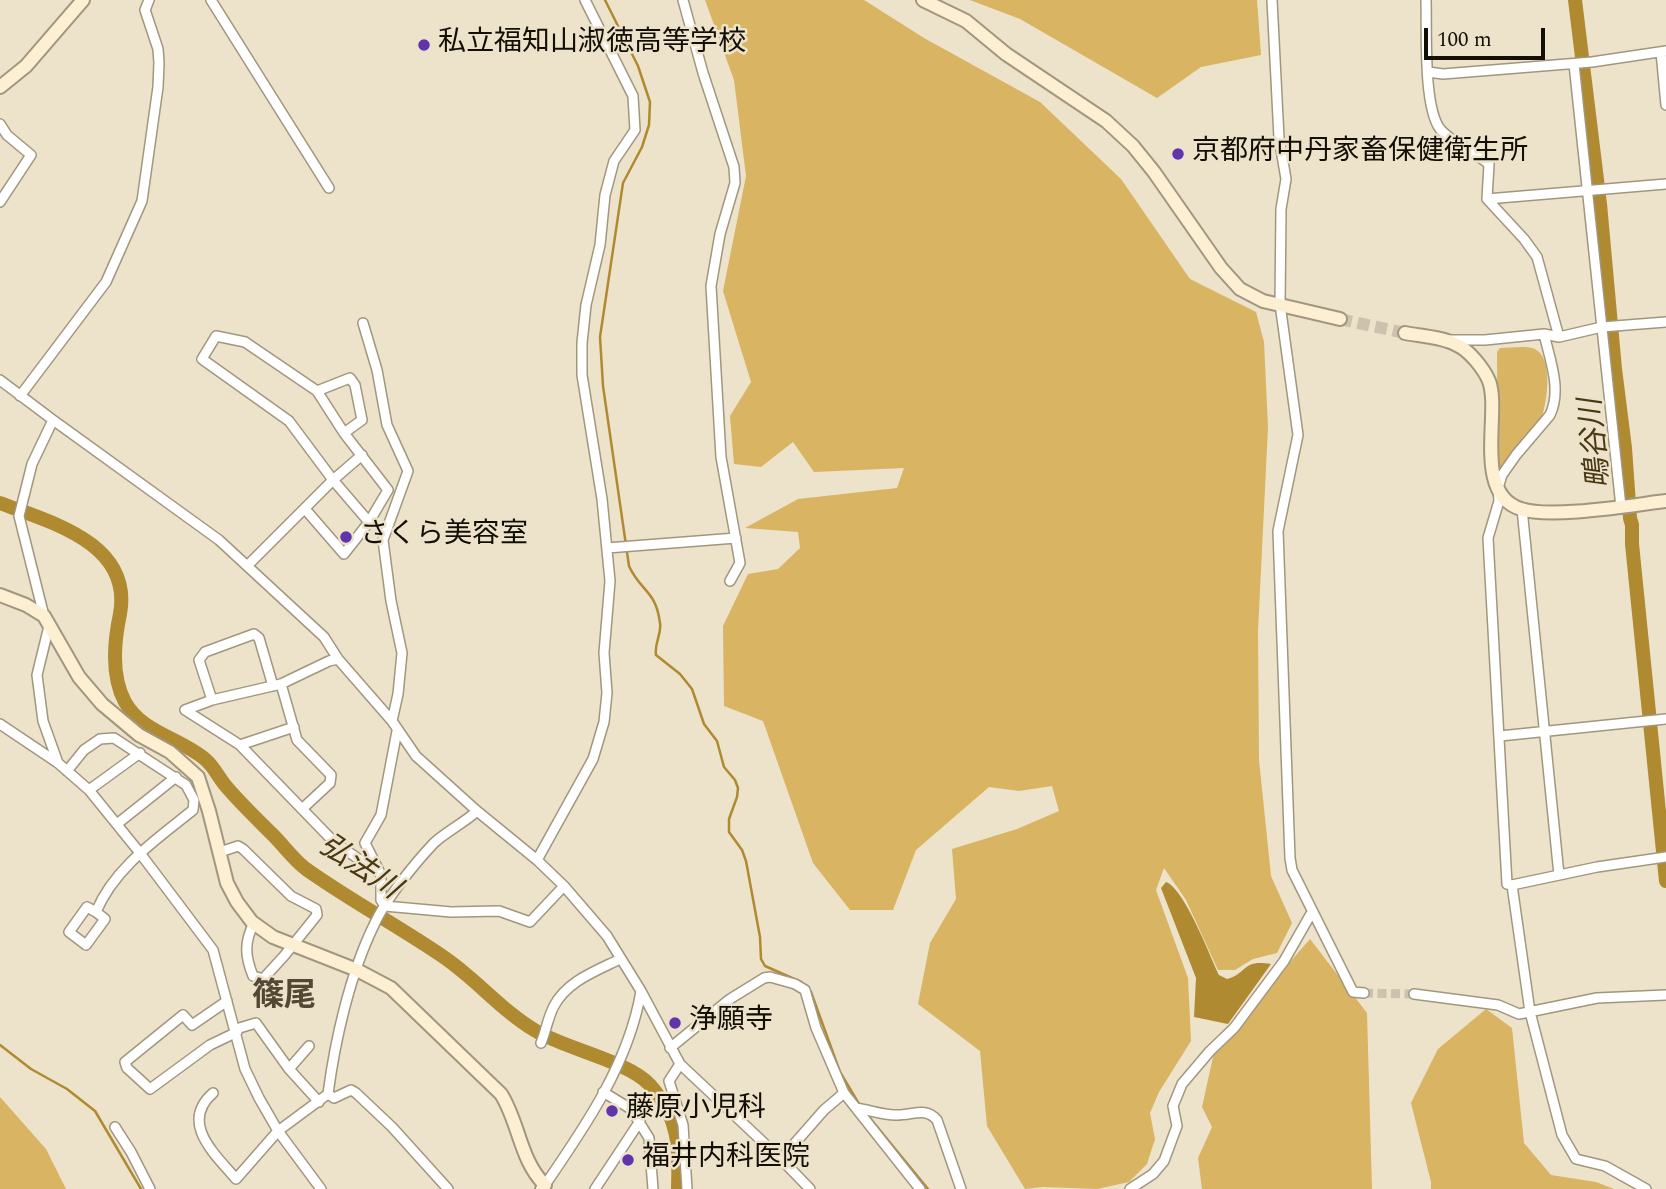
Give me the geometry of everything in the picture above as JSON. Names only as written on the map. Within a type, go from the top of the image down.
[{"type":"street","points":[[0,87],[26,66],[83,0]]},
{"type":"street","points":[[20,396],[106,282],[142,201],[158,87],[158,49],[145,10],[149,0]]},
{"type":"street","points":[[211,0],[329,188]]},
{"type":"street","points":[[537,860],[593,759],[604,722],[607,693],[604,653],[610,581],[602,499],[582,375],[582,343],[586,305],[600,245],[605,195],[614,161],[635,130],[635,111],[633,96],[584,0]]},
{"type":"street","points":[[683,0],[703,73],[730,148],[734,167],[735,183],[720,234],[711,286],[721,457],[740,563],[730,581]]},
{"type":"street","points":[[923,0],[966,21],[1006,54],[1106,121],[1133,146],[1154,172],[1221,268],[1240,289],[1263,301],[1340,318]]},
{"type":"street","points":[[1272,0],[1279,138],[1286,179],[1281,209],[1280,304],[1298,435],[1278,531],[1290,858],[1292,870],[1353,992],[1364,993]]},
{"type":"street","points":[[1426,0],[1428,72],[1433,116],[1441,130],[1489,164],[1487,199],[1537,257],[1559,337]]},
{"type":"street","points":[[1428,72],[1443,74],[1574,64],[1663,52],[1666,104]]},
{"type":"street","points":[[1574,64],[1622,506]]},
{"type":"street","points":[[0,124],[7,135],[31,155],[0,202]]},
{"type":"street","points":[[1487,199],[1666,184]]},
{"type":"street","points":[[1440,340],[1485,340],[1544,334],[1559,337],[1602,327],[1666,322]]},
{"type":"street","points":[[363,323],[377,370],[387,425],[408,471],[383,540],[391,601],[402,653],[392,721]]},
{"type":"street","points":[[1405,333],[1457,345],[1471,356],[1489,382],[1490,452],[1499,501],[1488,538],[1507,884],[1666,857]]},
{"type":"street","points":[[1498,488],[1502,475],[1516,455],[1536,435],[1554,408],[1556,392],[1544,334]]},
{"type":"street","points":[[305,509],[344,554],[369,522],[388,490],[344,433],[317,391],[246,342],[216,336],[202,359],[289,421],[333,480],[369,522]]},
{"type":"street","points":[[317,391],[350,378],[355,385],[362,420],[344,433]]},
{"type":"street","points":[[0,380],[219,540],[324,637],[338,659],[392,721],[416,756],[564,886],[607,936],[680,1064],[782,1158],[810,1189]]},
{"type":"street","points":[[52,420],[32,464],[19,516],[46,621],[79,677],[102,704],[139,735],[170,752],[198,777],[227,883],[237,902],[254,923],[273,937],[357,970],[391,988],[501,1094],[509,1105],[518,1138],[543,1187],[585,1126],[614,1071],[636,1020],[641,992]]},
{"type":"street","points":[[248,565],[333,480],[362,455]]},
{"type":"street","points":[[1498,488],[1506,499],[1522,509],[1548,512],[1666,502]]},
{"type":"street","points":[[1522,509],[1559,875]]},
{"type":"street","points":[[607,548],[736,538]]},
{"type":"street","points":[[0,594],[26,605],[46,621]]},
{"type":"street","points":[[46,621],[37,675],[43,721],[58,763]]},
{"type":"street","points":[[212,699],[199,660],[205,652],[254,634],[259,638],[297,740],[331,775],[330,783],[302,809]]},
{"type":"street","points":[[338,659],[277,685],[212,699],[185,710],[240,745],[334,843],[381,874]]},
{"type":"street","points":[[1500,736],[1666,719]]},
{"type":"street","points":[[0,724],[58,763],[89,790],[213,950],[245,1069],[278,1131],[321,1189]]},
{"type":"street","points":[[240,745],[293,727]]},
{"type":"street","points":[[384,908],[381,900],[381,874],[365,843],[381,815],[397,731]]},
{"type":"street","points":[[67,771],[84,750],[100,739],[114,738],[176,777],[186,785],[194,800],[193,810],[140,853],[111,886],[96,912]]},
{"type":"street","points":[[89,790],[140,753]]},
{"type":"street","points":[[117,824],[176,777]]},
{"type":"street","points":[[213,1093],[206,1099],[198,1115],[201,1136],[236,1179],[278,1131],[328,1094],[344,1012],[376,920],[436,841],[477,811]]},
{"type":"street","points":[[220,852],[238,846],[291,896],[316,909],[317,915],[263,979],[253,976],[246,959],[247,937],[254,923]]},
{"type":"street","points":[[1512,885],[1530,1012],[1562,1135],[1576,1159],[1605,1166],[1646,1189]]},
{"type":"street","points":[[384,908],[451,912],[499,911],[530,922],[564,886]]},
{"type":"street","points":[[1130,1189],[1153,1174],[1164,1161],[1177,1126],[1174,1107],[1182,1084],[1234,1028],[1284,961],[1312,912]]},
{"type":"street","points":[[541,1043],[552,1009],[562,992],[584,976],[620,958]]},
{"type":"street","points":[[670,1048],[730,999],[764,978],[770,977],[795,984],[805,990],[816,1028],[844,1093],[920,1189]]},
{"type":"street","points":[[1414,994],[1498,1005],[1519,1014],[1597,998],[1666,995]]},
{"type":"street","points":[[227,1001],[192,1025],[183,1015],[125,1062],[127,1068],[150,1088],[210,1045],[256,1023],[289,1069],[319,1102]]},
{"type":"street","points":[[289,1069],[309,1046]]},
{"type":"street","points":[[680,1064],[669,1081],[683,1125],[687,1189]]},
{"type":"street","points":[[328,1094],[334,1098],[351,1090],[356,1093],[392,1127],[448,1189]]},
{"type":"street","points":[[603,1092],[631,1109],[649,1138],[653,1189]]},
{"type":"street","points":[[782,1158],[824,1110],[844,1093]]},
{"type":"street","points":[[856,1108],[895,1116],[931,1113],[937,1121],[961,1189]]},
{"type":"street","points":[[595,1189],[640,1121]]},
{"type":"street","points":[[115,1127],[150,1189]]},
{"type":"shaded area","points":[[705,0],[864,0],[924,38],[1040,102],[1121,179],[1190,279],[1256,312],[1264,342],[1268,427],[1258,631],[1259,760],[1271,876],[1292,923],[1277,953],[1253,959],[1235,970],[1218,970],[1186,900],[1164,868],[1156,890],[1188,978],[1191,1041],[1159,1092],[1150,1113],[1155,1139],[1147,1164],[1129,1182],[1097,1189],[1025,1189],[987,1126],[980,1051],[918,1004],[930,943],[956,899],[952,849],[1017,829],[1059,811],[1052,786],[1019,791],[989,787],[916,850],[893,910],[850,910],[813,863],[763,721],[724,706],[723,626],[748,574],[778,569],[800,548],[798,532],[745,528],[798,499],[897,488],[904,468],[814,472],[793,442],[761,467],[734,464],[730,416],[751,382],[723,291],[746,176],[734,80]]},
{"type":"shaded area","points":[[970,0],[1257,0],[1261,55],[1201,67],[1157,98],[1020,19]]},
{"type":"shaded area","points":[[1500,348],[1532,348],[1540,353],[1545,361],[1547,372],[1546,398],[1538,428],[1502,470],[1498,469],[1497,352]]},
{"type":"shaded area","points":[[1166,882],[1181,896],[1219,975],[1227,979],[1255,963],[1271,964],[1228,1024],[1194,1017],[1196,978],[1161,888]]},
{"type":"shaded area","points":[[1310,939],[1367,1013],[1372,1189],[1202,1189],[1198,1158],[1212,1127],[1202,1107],[1215,1048]]},
{"type":"shaded area","points":[[1486,1009],[1512,1028],[1524,1143],[1551,1175],[1596,1182],[1614,1189],[1431,1189],[1411,1103],[1438,1049]]},
{"type":"shaded area","points":[[0,1097],[46,1149],[66,1189],[0,1189]]},
{"type":"waterway","points":[[605,0],[638,66],[650,102],[649,125],[642,147],[623,183],[600,337],[603,386],[629,566],[658,612],[660,627],[656,655],[680,674],[692,689],[704,724],[717,741],[724,767],[738,788],[729,819],[729,832],[742,850],[746,861],[760,937],[761,959],[765,966],[801,982],[811,992],[840,1072],[859,1104]]},
{"type":"waterway","name":"鴫谷川","points":[[1575,0],[1600,204],[1666,881]]},
{"type":"waterway","name":"弘法川","points":[[0,503],[42,518],[84,539],[101,553],[114,569],[121,590],[116,636],[117,681],[125,702],[141,721],[206,760],[225,785],[302,865],[445,958],[536,1031],[627,1069],[650,1085],[667,1110],[676,1134],[678,1189]]},
{"type":"waterway","points":[[0,1045],[95,1111],[141,1189]]},
{"type":"waterway","points":[[865,1112],[928,1189]]},
{"type":"tunnel","points":[[1340,319],[1405,333]]},
{"type":"tunnel","points":[[1364,993],[1414,994]]},
{"type":"place","name":"私立福知山淑徳高等学校","points":[[424,45]]},
{"type":"place","name":"京都府中丹家畜保健衛生所","points":[[1178,154]]},
{"type":"place","name":"さくら美容室","points":[[346,537]]},
{"type":"place","name":"浄願寺","points":[[675,1023]]},
{"type":"place","name":"藤原小児科","points":[[612,1111]]},
{"type":"place","name":"福井内科医院","points":[[628,1160]]},
{"type":"district","name":"篠尾","points":[[284,999]]}]
